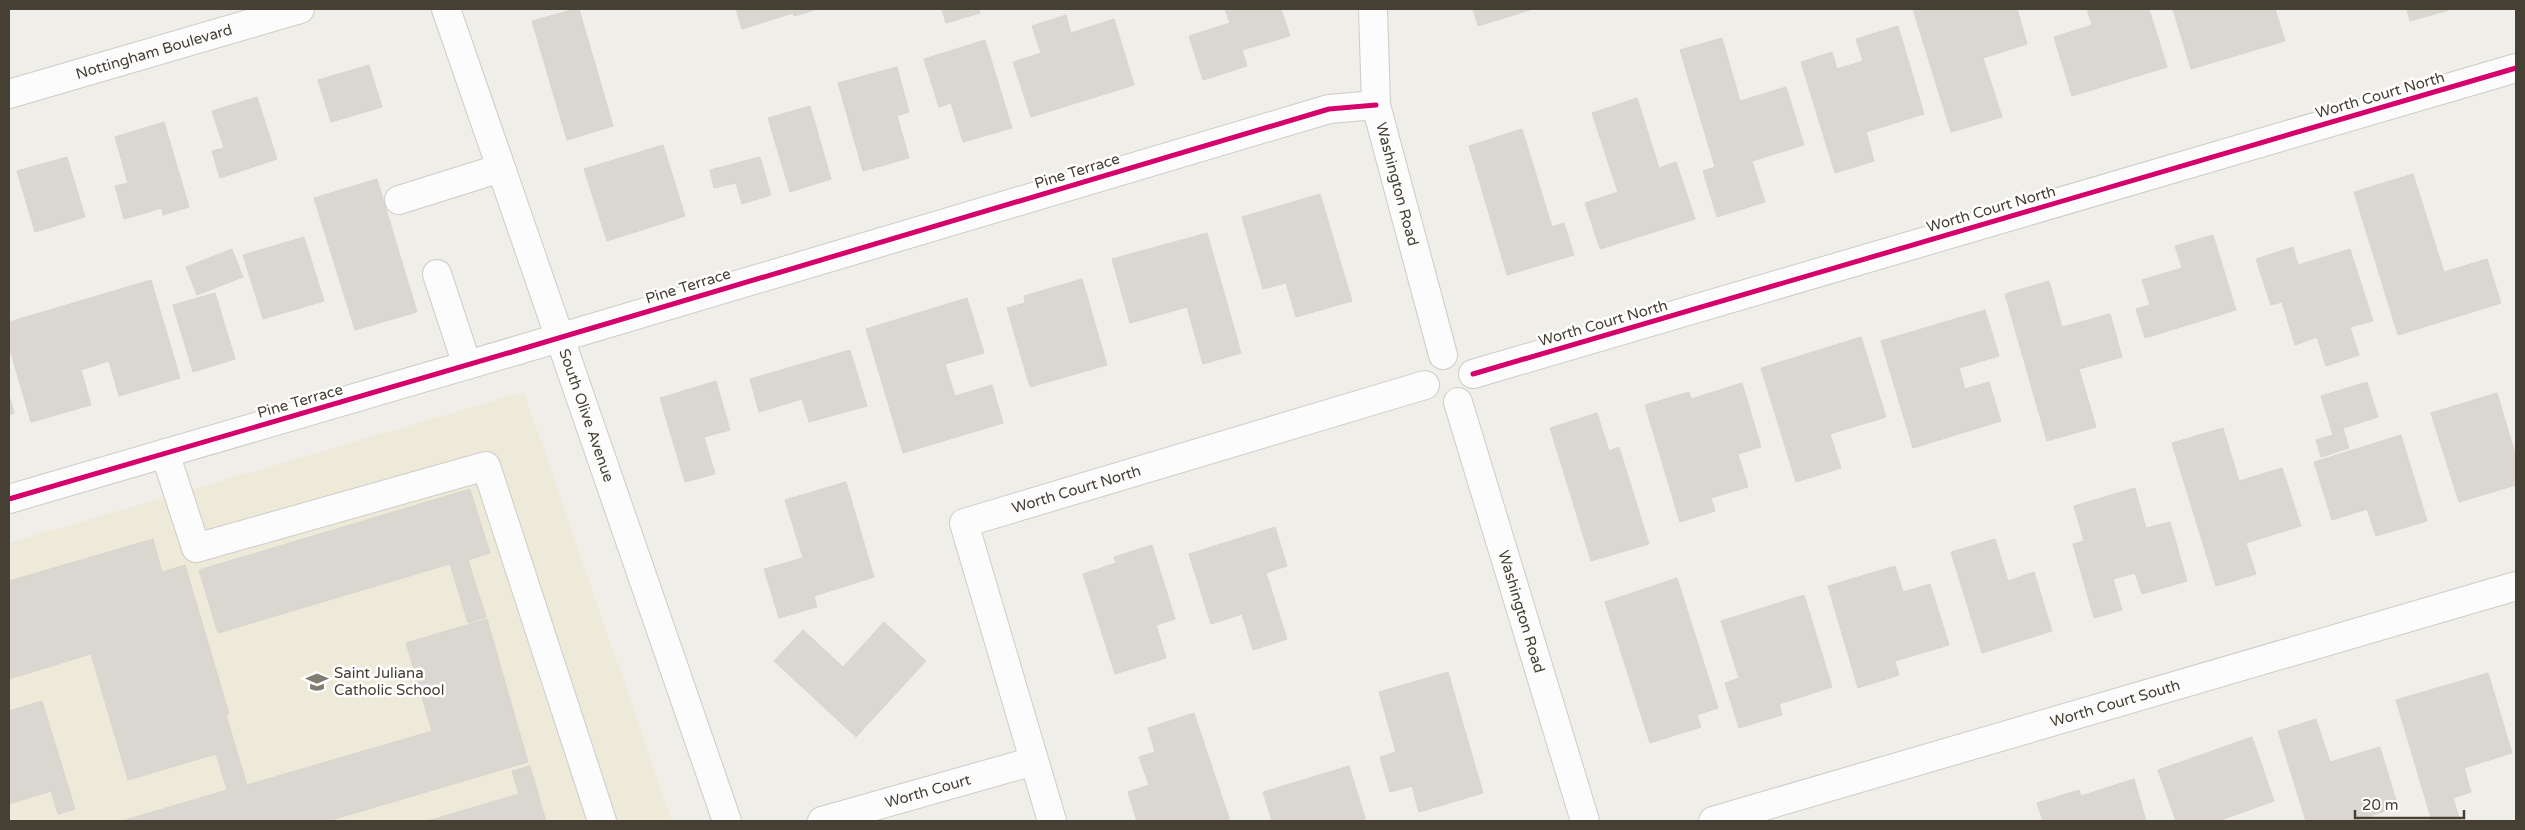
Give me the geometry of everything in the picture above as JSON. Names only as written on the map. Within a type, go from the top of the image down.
[{"type":"street","name":"Nottingham Boulevard","points":[[9,94],[300,9]]},
{"type":"street","name":"South Olive Avenue","points":[[446,9],[727,821]]},
{"type":"street","name":"Washington Road","points":[[1373,9],[1376,106],[1443,355]]},
{"type":"street","name":"Worth Court North","points":[[1473,374],[2516,68]]},
{"type":"street","name":"Pine Terrace","points":[[9,499],[1329,109],[1376,106]]},
{"type":"street","points":[[399,200],[501,168]]},
{"type":"street","points":[[437,274],[467,365]]},
{"type":"street","points":[[1443,355],[1459,357],[1465,361],[1473,374],[1474,381],[1469,394],[1458,402],[1442,403],[1434,399],[1425,385],[1426,370],[1436,358],[1443,355]]},
{"type":"street","name":"Worth Court North","points":[[1034,761],[964,523],[1425,385]]},
{"type":"street","name":"Washington Road","points":[[1458,402],[1585,821]]},
{"type":"street","points":[[165,453],[196,548],[486,466],[602,821]]},
{"type":"street","name":"Worth Court South","points":[[1713,821],[2516,586]]},
{"type":"street","points":[[1034,761],[1052,821]]},
{"type":"street","name":"Worth Court","points":[[822,821],[1034,761]]},
{"type":"shaded area","name":"Saint Juliana Catholic School","points":[[524,392],[672,821],[9,821],[9,543]]},
{"type":"building","points":[[579,9],[613,126],[567,140],[532,21]]},
{"type":"building","points":[[736,9],[818,9],[794,16],[793,13],[742,29]]},
{"type":"building","points":[[942,9],[979,9],[980,13],[946,23]]},
{"type":"building","points":[[1225,9],[1281,9],[1290,36],[1242,50],[1247,66],[1203,80],[1189,36],[1230,23]]},
{"type":"building","points":[[1473,9],[1533,9],[1478,26]]},
{"type":"building","points":[[1913,9],[2017,9],[2027,44],[1983,58],[2002,117],[1951,132]]},
{"type":"building","points":[[2087,9],[2149,9],[2167,67],[2072,96],[2054,37],[2092,25]]},
{"type":"building","points":[[2173,9],[2275,9],[2285,41],[2191,69]]},
{"type":"building","points":[[2407,9],[2448,9],[2449,10],[2410,21]]},
{"type":"building","points":[[1066,15],[1071,33],[1114,19],[1134,85],[1031,117],[1013,62],[1041,53],[1032,26]]},
{"type":"building","points":[[1898,26],[1924,114],[1866,132],[1874,161],[1835,173],[1801,62],[1832,52],[1837,69],[1863,61],[1856,39]]},
{"type":"building","points":[[1722,38],[1740,101],[1786,87],[1804,145],[1752,161],[1765,202],[1717,217],[1703,171],[1715,167],[1680,50]]},
{"type":"building","points":[[985,40],[1012,128],[963,142],[951,103],[939,107],[924,59]]},
{"type":"building","points":[[369,65],[382,107],[331,122],[318,80]]},
{"type":"building","points":[[897,67],[909,112],[897,116],[909,158],[863,171],[838,83]]},
{"type":"building","points":[[257,97],[277,159],[220,178],[212,151],[224,148],[212,111]]},
{"type":"building","points":[[1637,98],[1659,168],[1676,162],[1695,219],[1600,249],[1585,203],[1618,192],[1592,113]]},
{"type":"building","points":[[810,106],[831,179],[790,192],[768,118]]},
{"type":"building","points":[[164,122],[189,207],[163,215],[162,208],[124,219],[115,186],[128,183],[115,137]]},
{"type":"building","points":[[1522,129],[1552,227],[1564,223],[1574,255],[1507,275],[1469,146]]},
{"type":"building","points":[[663,145],[685,216],[607,241],[584,169]]},
{"type":"building","points":[[67,157],[85,217],[35,232],[17,171]]},
{"type":"building","points":[[760,157],[771,195],[742,204],[736,183],[714,188],[710,170]]},
{"type":"building","points":[[2413,174],[2444,272],[2487,259],[2501,303],[2398,335],[2354,192]]},
{"type":"building","points":[[377,179],[417,312],[355,330],[314,198]]},
{"type":"building","points":[[1320,194],[1352,301],[1296,317],[1286,283],[1263,289],[1242,217]]},
{"type":"building","points":[[1207,233],[1241,353],[1203,364],[1187,307],[1130,323],[1112,259]]},
{"type":"building","points":[[2213,235],[2236,310],[2145,338],[2136,309],[2150,305],[2142,280],[2182,268],[2175,246]]},
{"type":"building","points":[[304,237],[324,301],[263,319],[243,255]]},
{"type":"building","points":[[2293,247],[2298,265],[2350,249],[2373,321],[2350,327],[2359,355],[2326,366],[2317,337],[2295,345],[2282,302],[2271,305],[2256,259]]},
{"type":"building","points":[[232,249],[243,277],[197,295],[186,267]]},
{"type":"building","points":[[1082,279],[1107,365],[1030,387],[1007,308],[1025,303],[1024,296]]},
{"type":"building","points":[[151,280],[180,378],[119,396],[109,361],[81,370],[91,405],[31,422],[9,346],[9,322]]},
{"type":"building","points":[[2049,281],[2062,327],[2110,314],[2122,357],[2079,369],[2096,427],[2047,441],[2005,294]]},
{"type":"building","points":[[215,293],[235,359],[193,372],[173,305]]},
{"type":"building","points":[[967,298],[984,353],[945,364],[955,396],[992,385],[1003,423],[903,453],[866,329]]},
{"type":"building","points":[[1985,310],[1999,356],[1959,368],[1965,389],[1989,382],[2001,421],[1913,448],[1881,341]]},
{"type":"building","points":[[1861,337],[1886,417],[1830,434],[1841,468],[1796,482],[1761,368]]},
{"type":"building","points":[[850,350],[867,406],[809,422],[802,399],[759,412],[750,379]]},
{"type":"building","points":[[716,381],[730,430],[704,437],[715,474],[685,482],[660,398]]},
{"type":"building","points":[[2367,382],[2378,417],[2343,428],[2349,448],[2321,457],[2316,440],[2333,435],[2321,396]]},
{"type":"building","points":[[1742,383],[1761,447],[1738,454],[1748,487],[1711,498],[1715,511],[1680,522],[1645,405],[1689,392],[1691,399]]},
{"type":"building","points":[[2497,393],[2516,457],[2516,485],[2459,502],[2431,413]]},
{"type":"building","points":[[9,395],[14,413],[9,415]]},
{"type":"building","points":[[1597,413],[1609,451],[1619,447],[1649,544],[1591,561],[1550,428]]},
{"type":"building","points":[[2223,428],[2239,481],[2282,468],[2301,526],[2246,543],[2256,574],[2216,586],[2172,443]]},
{"type":"building","points":[[2401,435],[2427,521],[2376,536],[2367,509],[2332,520],[2314,462]]},
{"type":"building","points":[[846,482],[874,577],[814,596],[817,607],[779,618],[764,569],[803,558],[785,500]]},
{"type":"building","points":[[2135,488],[2146,528],[2170,522],[2187,581],[2142,594],[2135,573],[2113,579],[2122,610],[2094,618],[2073,544],[2084,541],[2074,506]]},
{"type":"building","points":[[470,489],[490,553],[468,560],[486,617],[468,623],[450,564],[218,633],[199,570]]},
{"type":"building","points":[[1275,527],[1287,566],[1266,573],[1287,639],[1253,650],[1242,614],[1211,624],[1189,554]]},
{"type":"building","points":[[153,539],[162,572],[185,565],[229,714],[226,715],[247,785],[432,731],[406,643],[487,619],[528,762],[328,821],[122,821],[227,790],[216,754],[128,780],[91,654],[9,679],[9,596],[11,596],[9,581]]},
{"type":"building","points":[[1995,539],[2008,581],[2034,572],[2052,631],[1982,653],[1951,552]]},
{"type":"building","points":[[1152,545],[1175,619],[1156,625],[1166,658],[1115,674],[1083,574],[1116,563],[1114,557]]},
{"type":"building","points":[[1895,566],[1903,592],[1930,584],[1949,645],[1895,661],[1899,675],[1858,688],[1828,586]]},
{"type":"building","points":[[1677,578],[1718,708],[1697,715],[1701,727],[1650,743],[1605,602]]},
{"type":"building","points":[[1804,595],[1832,687],[1779,704],[1782,715],[1739,728],[1725,683],[1739,678],[1721,621]]},
{"type":"building","points":[[884,622],[926,661],[856,737],[774,661],[803,630],[843,667]]},
{"type":"building","points":[[1448,672],[1483,793],[1419,812],[1412,786],[1390,792],[1380,757],[1396,752],[1379,692]]},
{"type":"building","points":[[2488,673],[2512,753],[2464,768],[2471,792],[2453,798],[2460,821],[2432,821],[2396,700]]},
{"type":"building","points":[[42,701],[75,809],[58,814],[51,791],[9,804],[9,711]]},
{"type":"building","points":[[1194,713],[1230,821],[1137,821],[1128,792],[1149,785],[1139,757],[1155,752],[1148,728]]},
{"type":"building","points":[[2316,719],[2330,762],[2380,747],[2398,807],[2354,821],[2306,821],[2278,731]]},
{"type":"building","points":[[2252,737],[2274,801],[2218,821],[2176,821],[2158,770]]},
{"type":"building","points":[[530,766],[546,821],[427,821],[519,794],[512,771]]},
{"type":"building","points":[[1349,766],[1366,821],[1272,821],[1263,792]]},
{"type":"building","points":[[2134,779],[2146,821],[2043,821],[2037,803],[2079,790],[2081,796]]},
{"type":"cycle path","points":[[1473,374],[2516,68]]},
{"type":"cycle path","points":[[9,499],[1329,109],[1376,105]]},
{"type":"place","name":"Saint Juliana Catholic School","points":[[317,682]]}]
